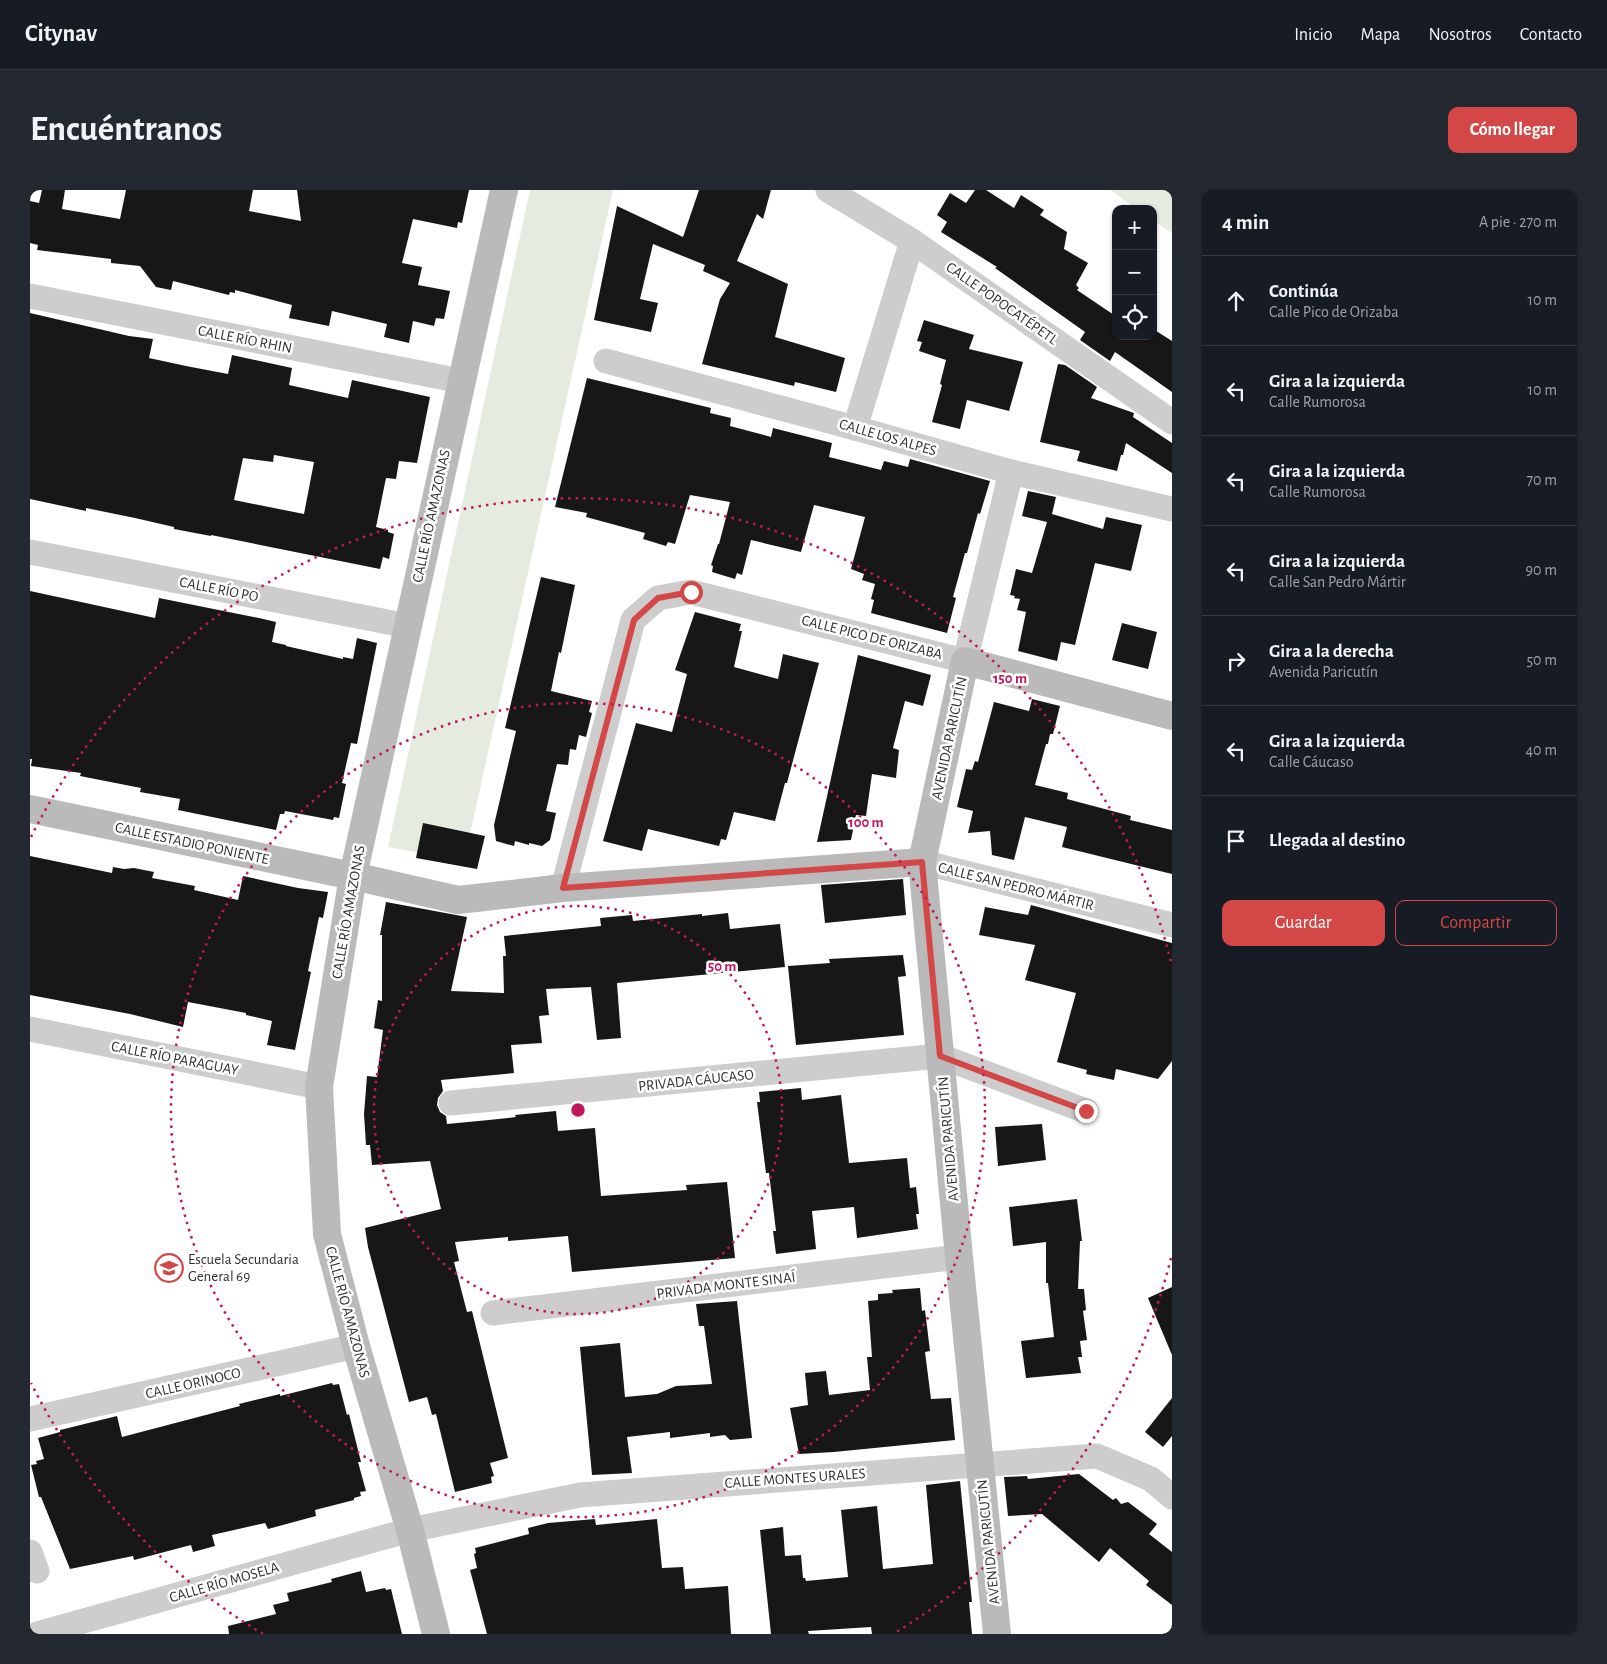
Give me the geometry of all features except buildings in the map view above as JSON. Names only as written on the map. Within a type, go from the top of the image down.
[{"type":"street","name":"CALLE RÍO AMAZONAS","points":[[436,1634],[410,1530],[356,1346],[327,1234],[320,1087],[353,876],[504,190]]},
{"type":"street","name":"CALLE POPOCATÉPETL","points":[[828,190],[912,241],[1172,422]]},
{"type":"street","points":[[855,428],[912,241]]},
{"type":"street","name":"CALLE RÍO RHIN","points":[[30,296],[461,381]]},
{"type":"street","name":"CALLE LOS ALPES","points":[[606,361],[1011,472],[1172,508]]},
{"type":"street","name":"AVENIDA PARICUTÍN","points":[[997,1634],[922,862],[965,660],[1011,472]]},
{"type":"street","name":"CALLE RÍO PO","points":[[30,552],[408,626]]},
{"type":"street","name":"CALLE PICO DE ORIZABA","points":[[563,888],[634,620],[658,598],[691,592],[965,660],[1172,716]]},
{"type":"street","name":"CALLE ESTADIO PONIENTE","points":[[30,809],[353,876]]},
{"type":"street","name":"CALLE SAN PEDRO MÁRTIR","points":[[353,876],[458,900],[563,888],[922,862],[1172,925]]},
{"type":"street","name":"CALLE RÍO PARAGUAY","points":[[30,1029],[320,1087]]},
{"type":"street","points":[[940,1056],[1086,1111]]},
{"type":"street","name":"PRIVADA CÁUCASO","points":[[451,1103],[940,1056]]},
{"type":"street","name":"PRIVADA MONTE SINAÍ","points":[[493,1313],[959,1257]]},
{"type":"street","name":"CALLE ORINOCO","points":[[30,1419],[356,1346]]},
{"type":"street","name":"CALLE MONTES URALES","points":[[410,1530],[580,1495],[1097,1456],[1151,1479],[1172,1497]]},
{"type":"street","name":"CALLE RÍO MOSELA","points":[[37,1634],[410,1530]]},
{"type":"shaded area","points":[[530,190],[613,190],[464,861],[388,847]]},
{"type":"shaded area","points":[[1110,190],[1172,190],[1172,233],[1157,223],[1157,205],[1131,205]]},
{"type":"place","name":"Escuela Secundaria General 69","points":[[169,1268]]},
{"type":"route","points":[[691,592],[658,598],[634,620],[563,888],[922,862],[940,1056],[1086,1111]]}]
